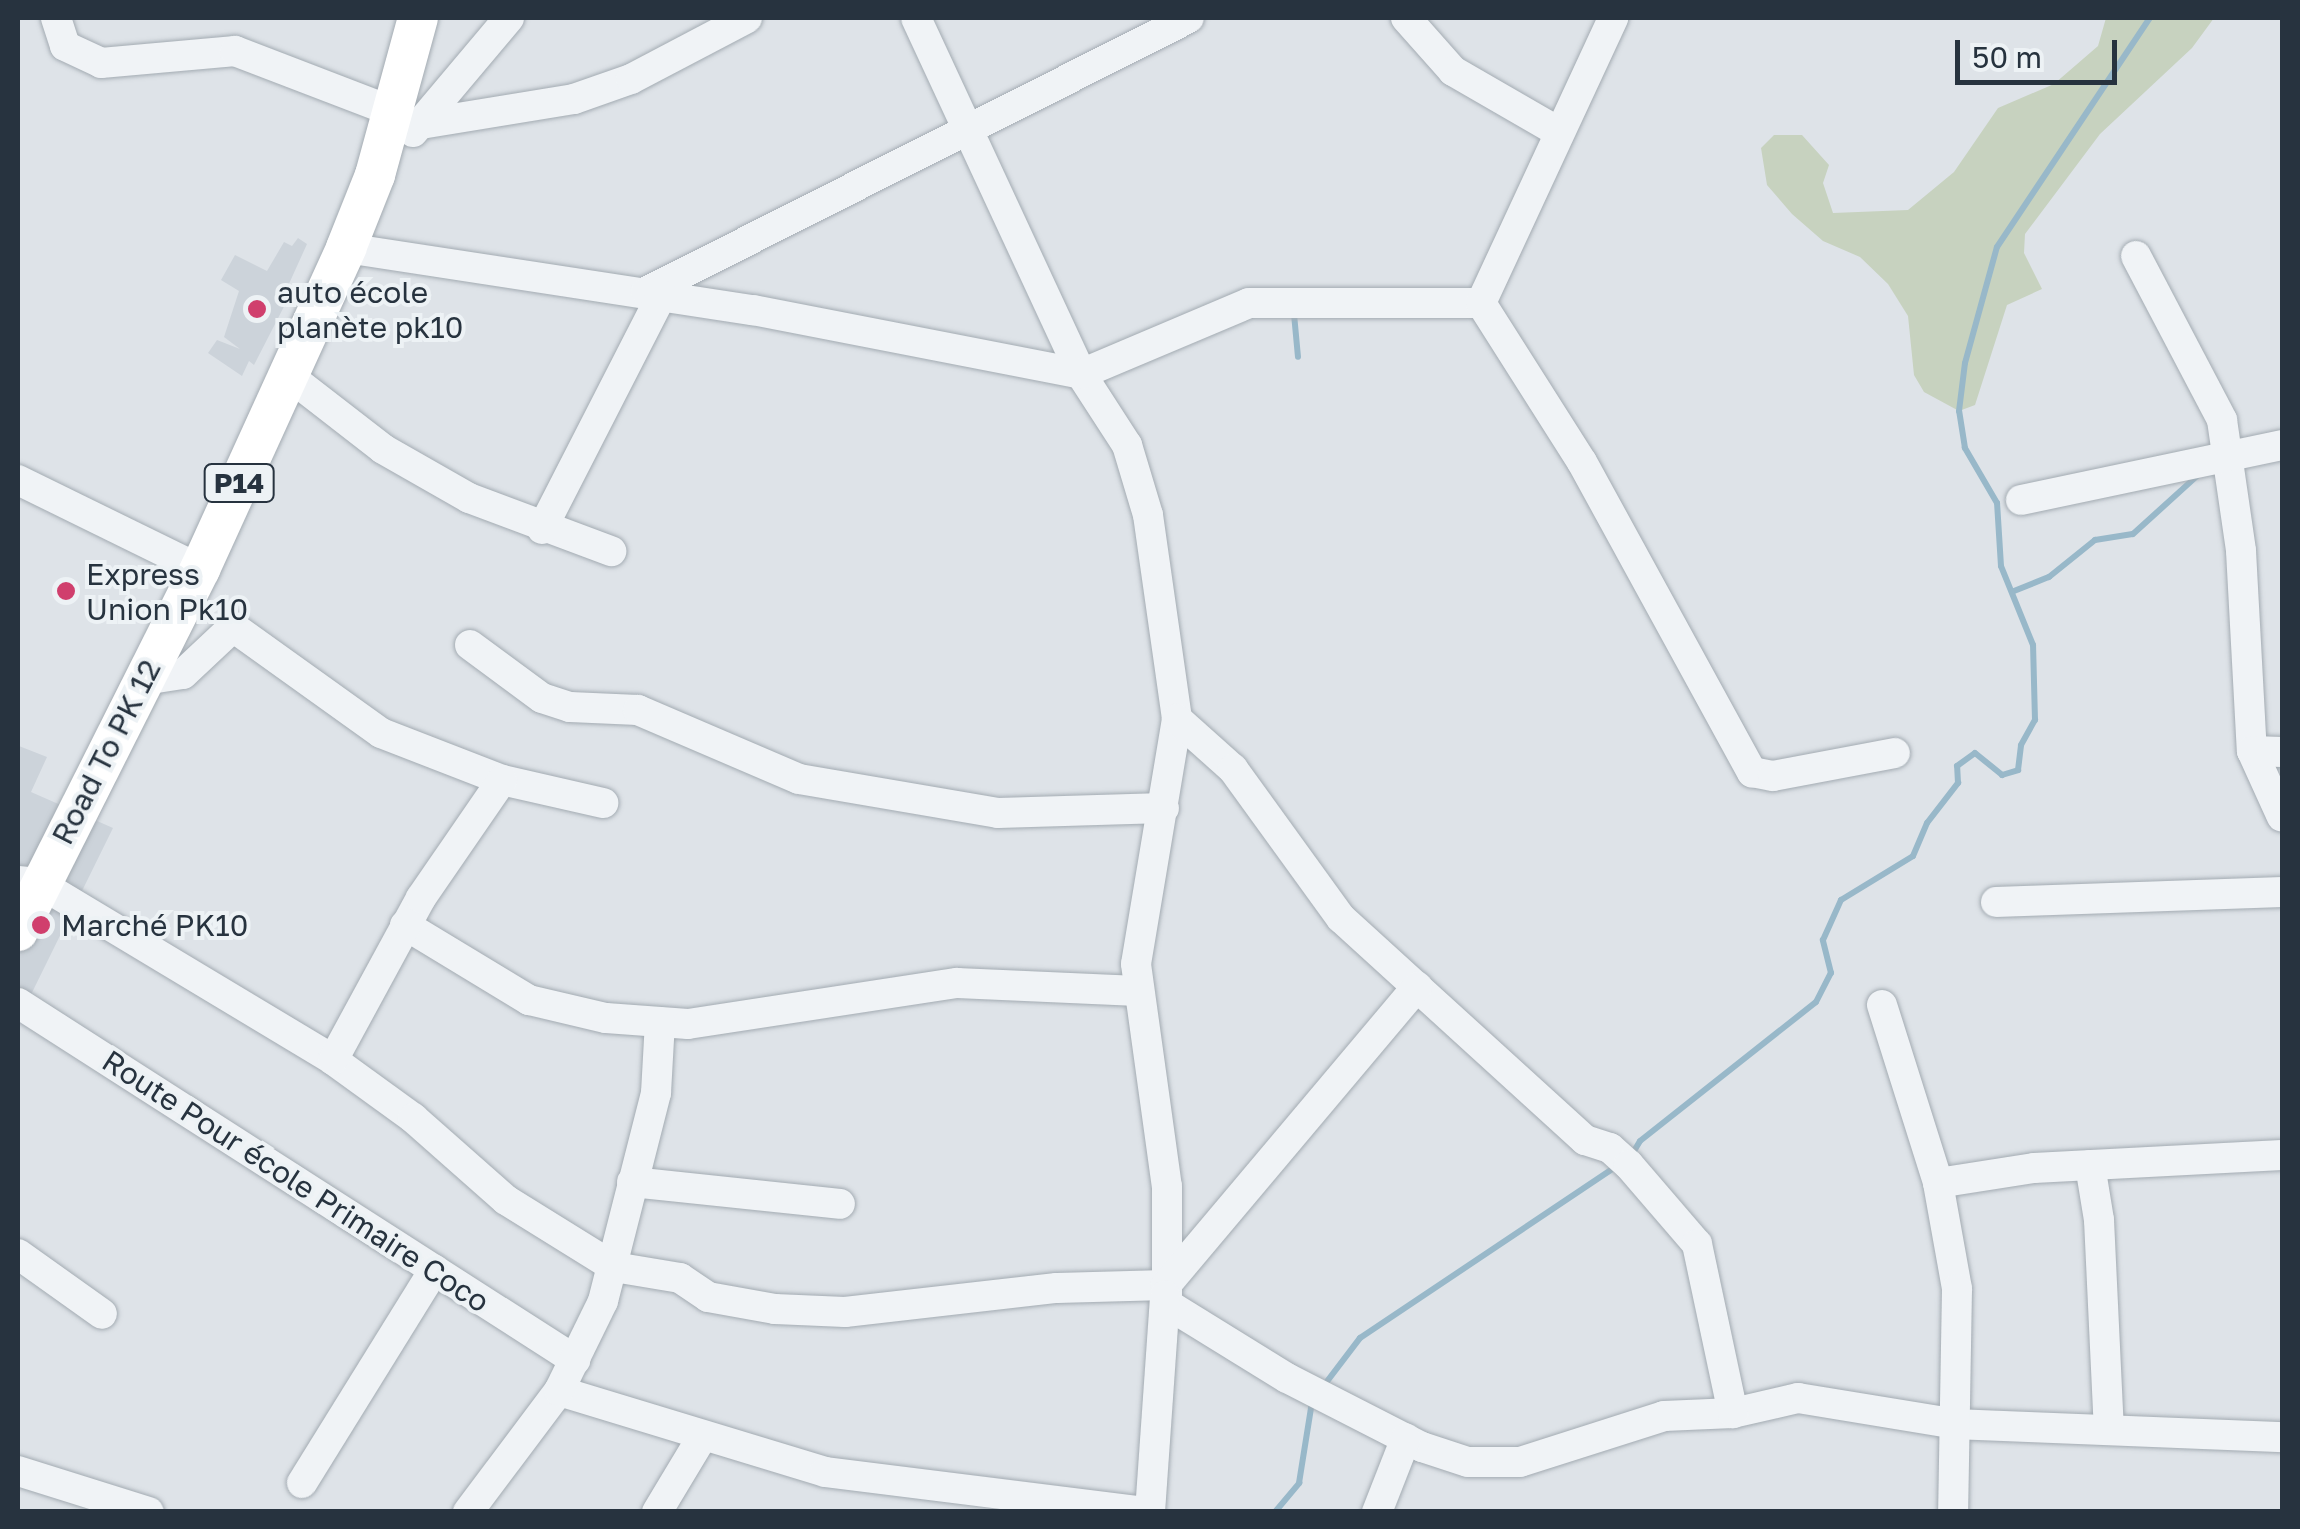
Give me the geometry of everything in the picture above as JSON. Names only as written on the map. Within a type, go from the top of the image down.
[{"type":"main road","name":"Road To PK 12","points":[[18,932],[28,882],[144,680],[200,568],[346,248],[374,175],[407,118],[418,18]]},
{"type":"street","points":[[56,18],[65,46],[101,63],[236,50],[407,118],[574,99],[630,79],[747,18]]},
{"type":"street","points":[[407,118],[509,18]]},
{"type":"street","points":[[560,1391],[825,1472],[1149,1512],[1166,1290],[1167,1186],[1138,991],[1138,938],[1177,719],[1138,481],[1126,444],[1081,374],[970,125],[916,18]]},
{"type":"street","points":[[542,529],[654,294],[970,125],[1189,18]]},
{"type":"street","points":[[1406,18],[1453,71],[1557,132]]},
{"type":"street","points":[[1481,303],[1557,132],[1604,48],[1613,18]]},
{"type":"street","points":[[346,248],[654,294],[1081,374],[1248,303],[1481,303]]},
{"type":"street","points":[[2136,256],[2222,420],[2267,751],[2282,817]]},
{"type":"street","points":[[1481,303],[1582,462],[1752,772],[1773,776],[1894,754]]},
{"type":"street","points":[[288,376],[383,450],[469,498],[542,529],[612,551]]},
{"type":"street","points":[[2022,500],[2282,445]]},
{"type":"street","points":[[18,480],[200,568]]},
{"type":"street","points":[[144,680],[183,674],[233,627],[382,733],[502,780],[603,803]]},
{"type":"street","points":[[470,645],[542,698],[570,707],[638,710],[800,779],[998,813],[1164,808]]},
{"type":"street","points":[[1177,719],[1233,770],[1342,918],[1585,1140],[1610,1148],[1629,1165],[1697,1244],[1733,1413]]},
{"type":"street","points":[[333,1060],[405,925],[502,780]]},
{"type":"street","points":[[28,882],[333,1060],[413,1118],[506,1200],[614,1266],[680,1278],[708,1297],[846,1312],[1057,1288],[1166,1290]]},
{"type":"street","points":[[1996,902],[2282,892]]},
{"type":"street","points":[[405,925],[529,1000],[566,1012],[660,1022],[842,1005],[957,983],[1138,991]]},
{"type":"street","points":[[1166,1290],[1417,987]]},
{"type":"street","name":"Route Pour école Primaire Coco","points":[[18,1003],[575,1360]]},
{"type":"street","points":[[1882,1005],[1938,1183],[1958,1289],[1953,1512]]},
{"type":"street","points":[[468,1512],[560,1391],[614,1266],[656,1092],[660,1022]]},
{"type":"street","points":[[1938,1183],[2090,1165],[2282,1155]]},
{"type":"street","points":[[2090,1165],[2099,1220],[2108,1430]]},
{"type":"street","points":[[632,1182],[840,1204]]},
{"type":"street","points":[[18,1254],[102,1314]]},
{"type":"street","points":[[302,1483],[434,1270]]},
{"type":"street","points":[[1166,1290],[1174,1310],[1287,1378],[1406,1438],[1468,1462],[1520,1462],[1664,1416],[1733,1413],[1798,1398],[1956,1424],[2282,1437]]},
{"type":"street","points":[[658,1512],[702,1437]]},
{"type":"street","points":[[1377,1512],[1406,1438]]},
{"type":"street","points":[[18,1471],[147,1511]]},
{"type":"shaded area","name":"auto école planète pk10","points":[[298,238],[307,244],[288,286],[293,289],[254,365],[249,361],[242,376],[208,353],[217,340],[240,349],[224,337],[239,291],[221,280],[235,255],[267,271],[284,242],[292,246]]},
{"type":"shaded area","name":"Marché PK10","points":[[19,746],[47,757],[31,792],[113,828],[18,1021]]},
{"type":"green space","points":[[2106,18],[2214,18],[2192,48],[2100,134],[2025,234],[2024,253],[2042,289],[2007,305],[1975,405],[1959,411],[1924,392],[1914,375],[1908,316],[1888,284],[1860,257],[1823,241],[1792,214],[1767,185],[1761,148],[1774,135],[1802,135],[1829,165],[1823,183],[1833,213],[1908,210],[1954,172],[1998,108],[2054,84],[2098,46]]},
{"type":"waterway","points":[[1631,1156],[1640,1141],[1816,1002],[1831,973],[1823,940],[1841,900],[1913,856],[1927,823],[1958,783],[1957,766],[1975,753],[2002,775],[2018,770],[2021,745],[2035,720],[2033,645],[2001,566],[1997,503],[1965,448],[1959,411],[1965,363],[1997,247],[2150,18]]},
{"type":"waterway","points":[[1294,314],[1298,357]]},
{"type":"waterway","points":[[2014,591],[2049,577],[2095,540],[2133,534],[2198,475]]},
{"type":"waterway","points":[[1322,1388],[1360,1338],[1617,1166]]},
{"type":"waterway","points":[[1275,1512],[1299,1483],[1312,1402]]},
{"type":"place","name":"auto école planète pk10","points":[[257,309]]},
{"type":"place","name":"Express Union Pk10","points":[[66,591]]},
{"type":"place","name":"Marché PK10","points":[[41,925]]}]
